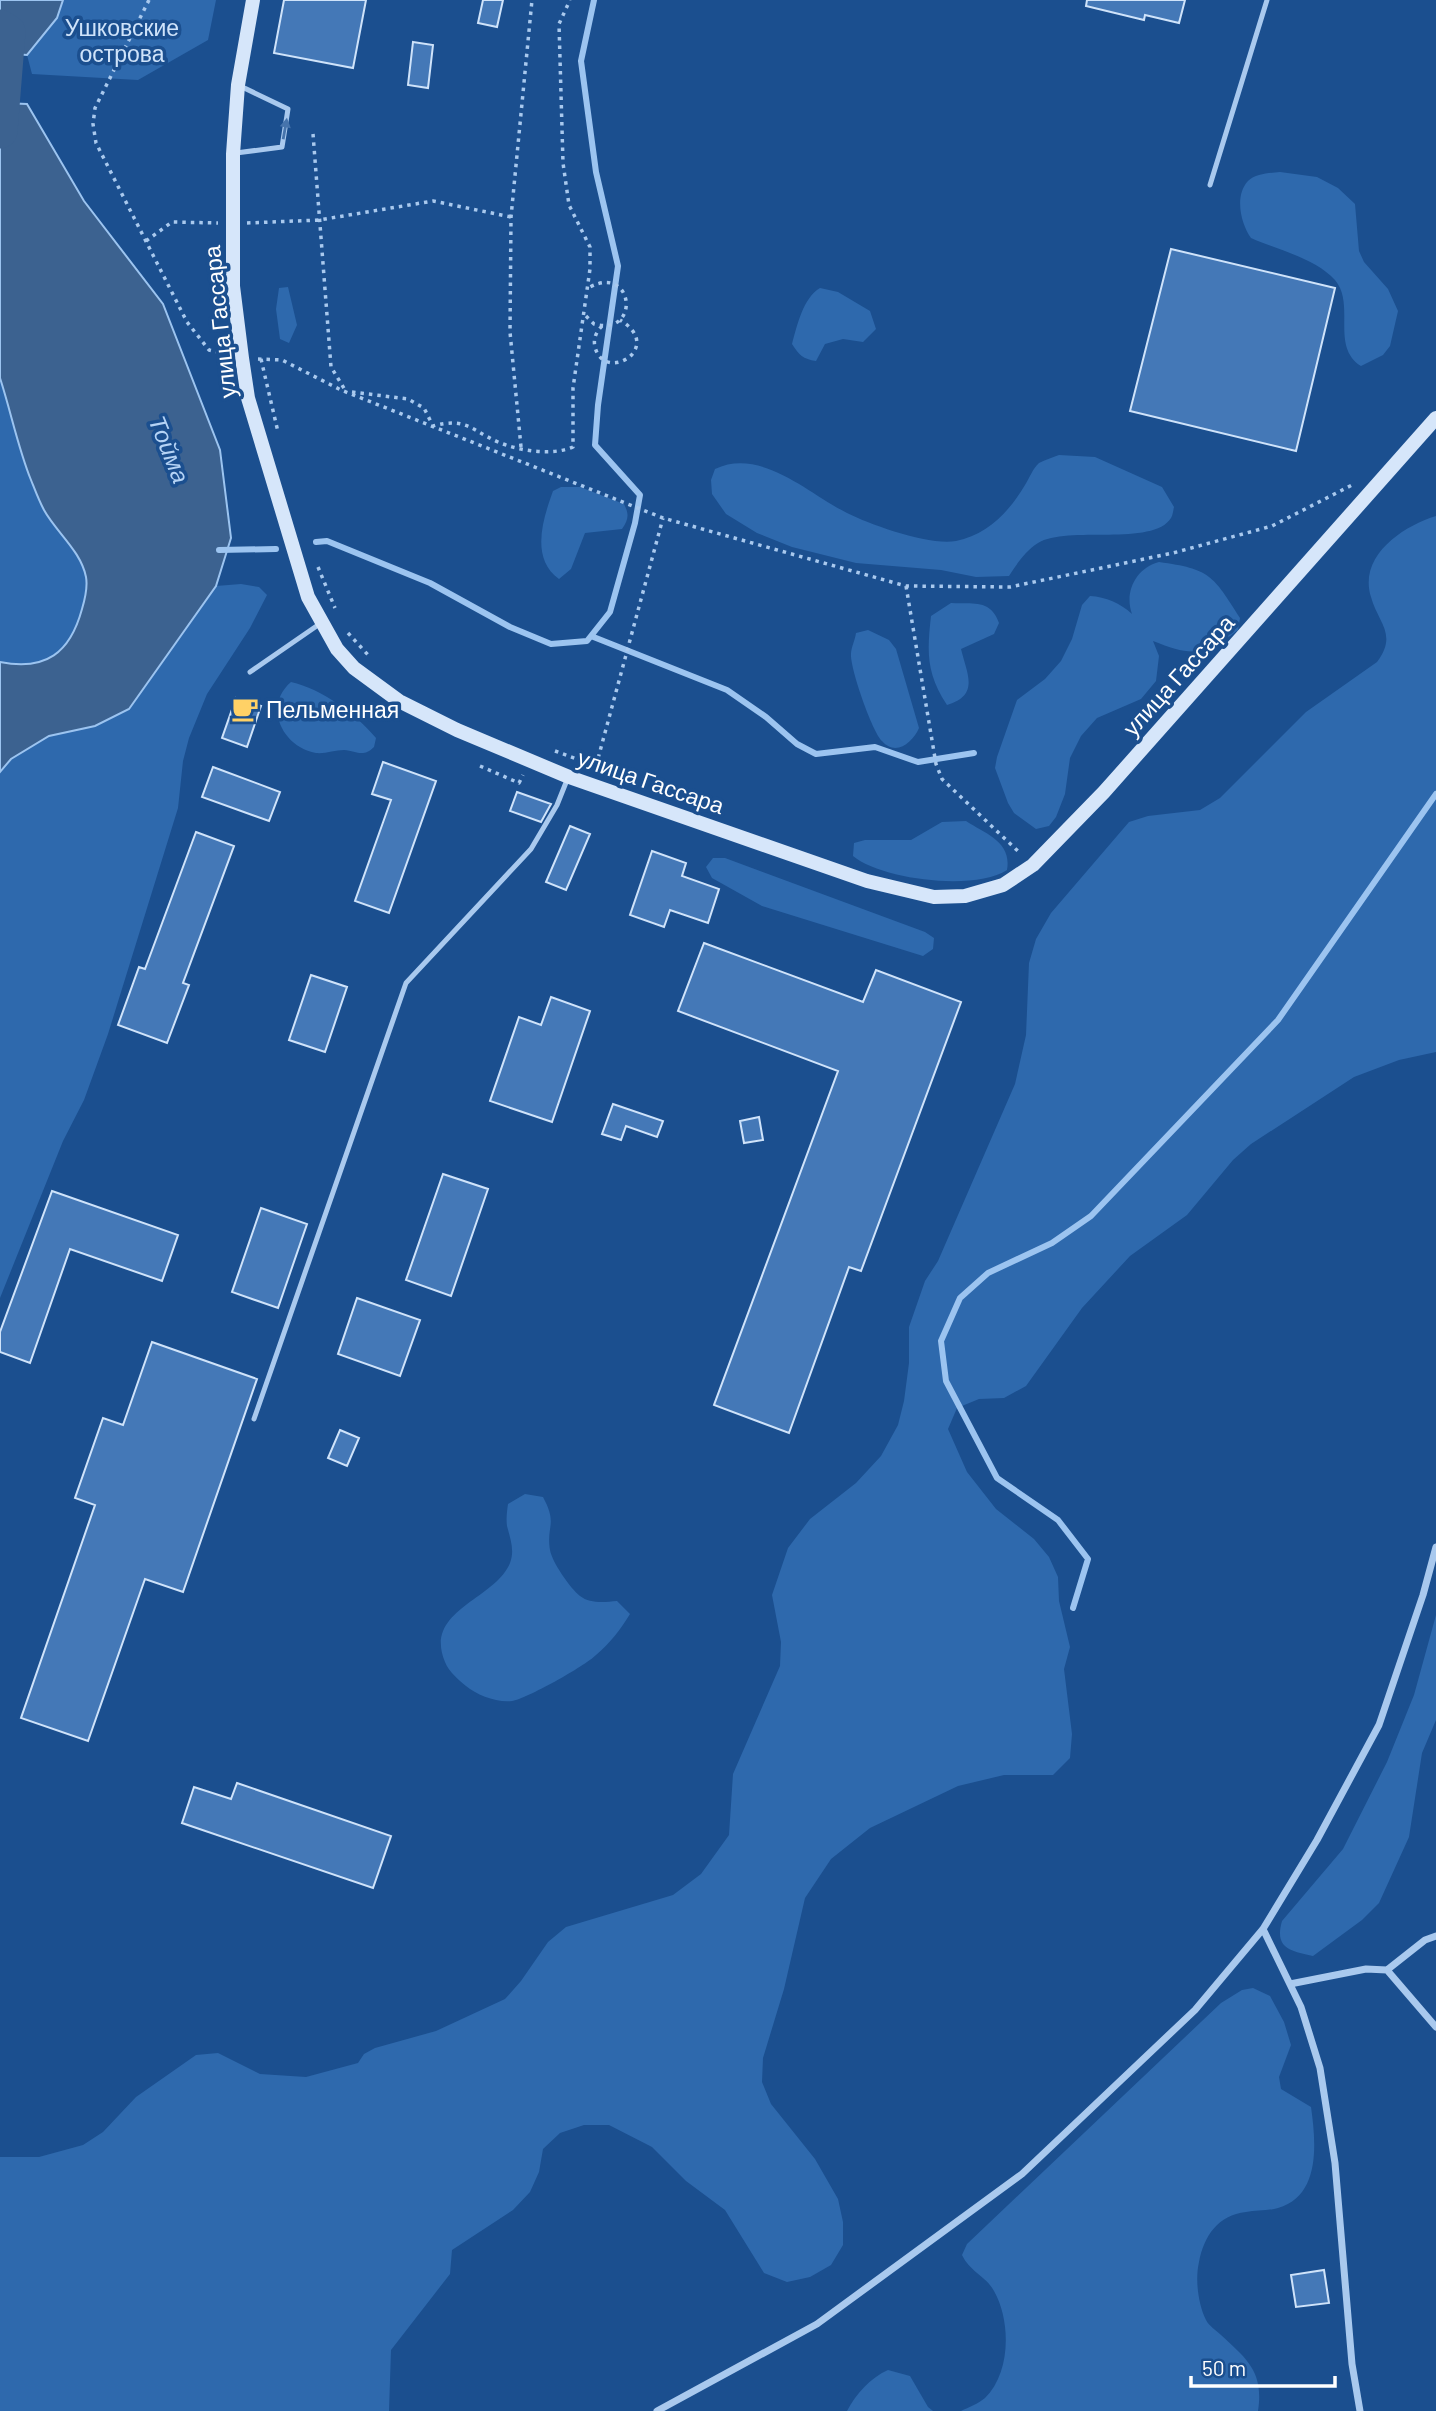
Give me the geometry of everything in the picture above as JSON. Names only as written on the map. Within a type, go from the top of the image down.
[{"type":"main road","name":"улица Гассара","points":[[253,0],[238,85],[233,154],[233,286],[248,398],[308,597],[337,649],[354,668],[398,701],[429,718],[569,777],[867,881],[934,897],[965,896],[1003,885],[1033,865],[1113,782],[1436,418]]},
{"type":"street","points":[[657,2411],[817,2324],[1022,2174],[1195,2011],[1262,1929],[1317,1840],[1379,1725],[1423,1595],[1436,1547]]},
{"type":"street","points":[[1262,1929],[1301,2007],[1320,2068],[1335,2163],[1352,2364],[1360,2411]]},
{"type":"street","points":[[1290,1984],[1366,1969],[1387,1970],[1425,1940],[1436,1936]]},
{"type":"street","points":[[1387,1970],[1436,2026]]},
{"type":"lane","points":[[1210,185],[1267,0]]},
{"type":"lane","points":[[233,154],[282,147],[288,109],[238,85]]},
{"type":"lane","points":[[250,672],[321,623]]},
{"type":"lane","points":[[254,1419],[406,983],[531,849],[557,805],[569,777]]},
{"type":"path","points":[[149,0],[95,108],[93,124],[96,143],[187,322],[209,350],[242,358],[282,360],[346,391],[663,518],[906,586],[1010,587],[1173,553],[1272,526],[1359,482]]},
{"type":"path","points":[[521,447],[510,332],[511,217],[531,0]]},
{"type":"path","points":[[433,426],[449,422],[466,425],[499,442],[540,452],[561,452],[573,447],[573,388],[589,288],[590,247],[569,205],[563,163],[559,24],[570,0]]},
{"type":"path","points":[[313,134],[331,367],[346,391]]},
{"type":"path","points":[[146,241],[172,222],[319,220],[433,201],[511,217]]},
{"type":"path","points":[[585,314],[594,324],[612,325],[620,320],[627,306],[624,292],[618,287],[604,282],[589,288]]},
{"type":"path","points":[[602,326],[597,331],[594,344],[600,356],[611,363],[624,362],[635,352],[636,337],[629,325],[620,320]]},
{"type":"path","points":[[261,359],[278,433]]},
{"type":"path","points":[[346,391],[408,399],[424,408],[433,426]]},
{"type":"path","points":[[591,784],[663,518]]},
{"type":"path","points":[[316,563],[338,616]]},
{"type":"path","points":[[906,586],[936,764],[942,779],[1033,865]]},
{"type":"path","points":[[343,627],[377,662]]},
{"type":"path","points":[[546,748],[596,765]]},
{"type":"green space","name":"Ушковские острова","points":[[63,0],[216,0],[208,40],[138,80],[32,74],[27,55],[57,18]]},
{"type":"green space","points":[[1280,172],[1317,177],[1338,188],[1355,204],[1359,251],[1364,262],[1388,289],[1398,311],[1390,346],[1383,355],[1361,366],[1352,358],[1347,348],[1344,301],[1335,280],[1307,260],[1251,238],[1244,225],[1240,202],[1248,181],[1255,176]]},
{"type":"green space","points":[[288,287],[297,325],[289,343],[280,339],[276,309],[279,288]]},
{"type":"green space","points":[[820,288],[838,292],[870,311],[876,329],[863,342],[843,339],[825,344],[816,361],[802,356],[792,344],[805,305]]},
{"type":"green space","points":[[0,378],[22,455],[39,499],[49,518],[74,550],[87,581],[83,605],[71,637],[54,655],[31,664],[0,662]]},
{"type":"green space","points":[[1059,455],[1095,457],[1162,487],[1174,507],[1172,517],[1161,527],[1147,532],[1051,538],[1029,550],[1009,576],[976,577],[941,570],[856,563],[792,547],[757,533],[726,514],[712,494],[711,480],[715,469],[732,464],[750,464],[784,476],[847,513],[870,523],[916,538],[956,541],[978,534],[996,521],[1019,495],[1037,465]]},
{"type":"green space","points":[[561,487],[580,487],[624,504],[628,516],[622,529],[585,533],[571,569],[559,579],[544,560],[541,538],[553,491]]},
{"type":"green space","points":[[1436,516],[1436,1052],[1399,1060],[1354,1077],[1251,1144],[1233,1160],[1187,1215],[1130,1256],[1082,1308],[1026,1386],[1004,1398],[979,1399],[957,1408],[948,1429],[967,1472],[996,1509],[1034,1539],[1049,1557],[1058,1577],[1059,1601],[1070,1647],[1064,1669],[1072,1734],[1070,1758],[1053,1775],[1004,1775],[958,1786],[870,1828],[831,1859],[805,1898],[784,1989],[763,2058],[762,2082],[771,2104],[815,2159],[838,2199],[843,2222],[843,2245],[831,2265],[810,2277],[787,2282],[764,2273],[725,2210],[686,2181],[652,2147],[609,2125],[584,2125],[560,2133],[543,2149],[539,2172],[530,2192],[513,2210],[452,2250],[450,2274],[391,2350],[389,2411],[0,2411],[0,2157],[39,2157],[83,2145],[103,2132],[136,2097],[196,2055],[218,2053],[260,2074],[306,2077],[358,2063],[364,2054],[375,2048],[436,2031],[505,1999],[548,1942],[566,1927],[673,1895],[701,1874],[729,1835],[733,1774],[780,1666],[781,1642],[772,1595],[788,1548],[810,1519],[856,1483],[881,1456],[898,1425],[909,1363],[909,1327],[925,1281],[938,1261],[1015,1084],[1026,1035],[1029,963],[1036,939],[1051,913],[1129,822],[1148,816],[1200,810],[1220,798],[1306,712],[1377,662],[1386,644],[1386,636],[1371,597],[1371,568],[1386,545],[1398,535]]},
{"type":"green space","points":[[1159,562],[1200,571],[1208,576],[1223,592],[1240,618],[1238,630],[1216,645],[1197,651],[1178,649],[1153,641],[1159,656],[1156,681],[1141,699],[1097,718],[1081,736],[1070,758],[1065,794],[1056,817],[1049,826],[1036,829],[1014,813],[995,768],[1017,700],[1045,679],[1061,661],[1072,639],[1082,605],[1090,596],[1112,601],[1132,614],[1130,597],[1134,582],[1144,570]]},
{"type":"green space","points":[[241,584],[259,587],[267,595],[250,628],[207,694],[189,738],[183,761],[178,808],[108,1034],[84,1100],[63,1141],[0,1298],[0,772],[11,759],[49,736],[95,726],[179,640],[216,586]]},
{"type":"green space","points":[[951,603],[986,606],[996,615],[999,623],[994,634],[961,649],[968,675],[968,689],[964,696],[947,705],[935,683],[929,641],[931,616]]},
{"type":"green space","points":[[868,630],[889,640],[896,649],[919,728],[913,738],[898,748],[887,746],[878,735],[854,672],[851,654],[856,633]]},
{"type":"green space","points":[[291,682],[326,696],[359,720],[376,738],[374,747],[363,753],[344,750],[316,753],[294,743],[280,724],[278,713],[278,702]]},
{"type":"green space","points":[[966,821],[996,840],[1006,852],[1007,870],[974,880],[929,880],[885,871],[853,856],[854,843],[865,840],[911,840],[942,822]]},
{"type":"green space","points":[[713,858],[725,858],[925,932],[934,938],[933,949],[923,956],[762,906],[712,878],[706,867]]},
{"type":"green space","points":[[525,1494],[543,1497],[551,1519],[551,1555],[571,1587],[588,1600],[617,1601],[630,1614],[606,1646],[580,1667],[529,1695],[512,1701],[500,1701],[476,1692],[457,1678],[445,1662],[441,1644],[444,1630],[452,1618],[502,1576],[510,1563],[512,1549],[507,1523],[508,1504]]},
{"type":"green space","points":[[1436,1615],[1436,1720],[1422,1753],[1409,1837],[1379,1903],[1362,1920],[1313,1956],[1291,1950],[1280,1938],[1282,1921],[1343,1849],[1387,1762],[1414,1695]]},
{"type":"green space","points":[[1253,1988],[1270,1996],[1284,2022],[1291,2045],[1279,2077],[1281,2089],[1311,2107],[1314,2136],[1312,2166],[1309,2180],[1292,2202],[1270,2210],[1236,2214],[1214,2228],[1199,2262],[1197,2284],[1206,2320],[1252,2367],[1258,2386],[1258,2411],[961,2411],[985,2398],[994,2387],[1000,2375],[1006,2346],[1000,2303],[991,2286],[969,2266],[962,2255],[967,2244],[1221,2003],[1242,1990]]},
{"type":"green space","points":[[888,2370],[910,2376],[933,2411],[847,2411],[864,2387]]},
{"type":"water","points":[[0,0],[63,0],[57,18],[27,55],[0,53]]},
{"type":"water","points":[[27,104],[84,201],[163,304],[220,450],[231,538],[216,586],[129,709],[95,726],[49,736],[11,759],[0,772],[0,662],[31,664],[54,655],[71,637],[87,585],[83,568],[74,550],[42,507],[22,455],[0,378],[0,105]]},
{"type":"building","points":[[284,0],[366,0],[353,68],[274,53]]},
{"type":"building","points":[[483,0],[503,0],[497,27],[478,23]]},
{"type":"building","points":[[1087,0],[1185,0],[1179,23],[1145,15],[1144,20],[1086,6]]},
{"type":"building","points":[[413,42],[433,45],[428,88],[408,85]]},
{"type":"building","points":[[1171,249],[1335,288],[1296,451],[1130,411]]},
{"type":"building","points":[[236,698],[261,706],[247,747],[222,738]]},
{"type":"building","points":[[383,762],[436,781],[389,913],[355,901],[391,800],[372,794]]},
{"type":"building","points":[[213,767],[280,792],[269,821],[202,797]]},
{"type":"building","points":[[517,792],[551,804],[541,822],[510,811]]},
{"type":"building","points":[[570,826],[590,834],[566,890],[546,882]]},
{"type":"building","points":[[196,832],[234,846],[183,983],[189,985],[167,1043],[118,1025],[139,967],[145,969]]},
{"type":"building","points":[[652,851],[686,863],[682,876],[719,889],[708,923],[670,910],[664,927],[630,915]]},
{"type":"building","points":[[704,943],[863,1002],[876,970],[961,1002],[861,1271],[849,1267],[789,1433],[714,1405],[838,1071],[678,1011]]},
{"type":"building","points":[[311,975],[347,987],[325,1052],[289,1040]]},
{"type":"building","points":[[551,997],[590,1011],[552,1122],[490,1101],[519,1017],[541,1025]]},
{"type":"building","points":[[613,1104],[663,1121],[657,1137],[626,1126],[621,1140],[602,1134]]},
{"type":"building","points":[[759,1117],[763,1140],[744,1143],[740,1121]]},
{"type":"building","points":[[443,1174],[488,1189],[451,1296],[406,1280]]},
{"type":"building","points":[[52,1191],[178,1235],[162,1281],[70,1249],[30,1363],[0,1352],[0,1332]]},
{"type":"building","points":[[261,1208],[307,1224],[278,1308],[232,1292]]},
{"type":"building","points":[[357,1298],[420,1320],[400,1376],[338,1354]]},
{"type":"building","points":[[152,1342],[257,1379],[183,1592],[145,1579],[88,1741],[21,1718],[95,1505],[75,1498],[103,1418],[123,1425]]},
{"type":"building","points":[[340,1430],[359,1438],[347,1466],[328,1458]]},
{"type":"building","points":[[237,1783],[391,1836],[373,1888],[182,1823],[194,1787],[231,1799]]},
{"type":"building","points":[[1324,2270],[1329,2303],[1296,2307],[1291,2275]]},
{"type":"waterway","points":[[316,542],[327,541],[430,583],[510,627],[551,644],[587,641],[610,612],[635,523],[640,495],[595,445],[598,405],[618,266],[596,172],[581,61],[594,0]]},
{"type":"waterway","name":"Тойма","points":[[0,27],[8,32],[0,131]]},
{"type":"waterway","points":[[219,550],[276,549]]},
{"type":"waterway","points":[[591,636],[727,690],[766,717],[797,744],[816,754],[875,747],[918,762],[974,753]]},
{"type":"waterway","points":[[1073,1608],[1088,1559],[1058,1520],[997,1478],[946,1381],[941,1341],[960,1298],[988,1273],[1052,1243],[1091,1216],[1278,1020],[1436,794]]},
{"type":"place","name":"Пельменная","points":[[245,709]]}]
